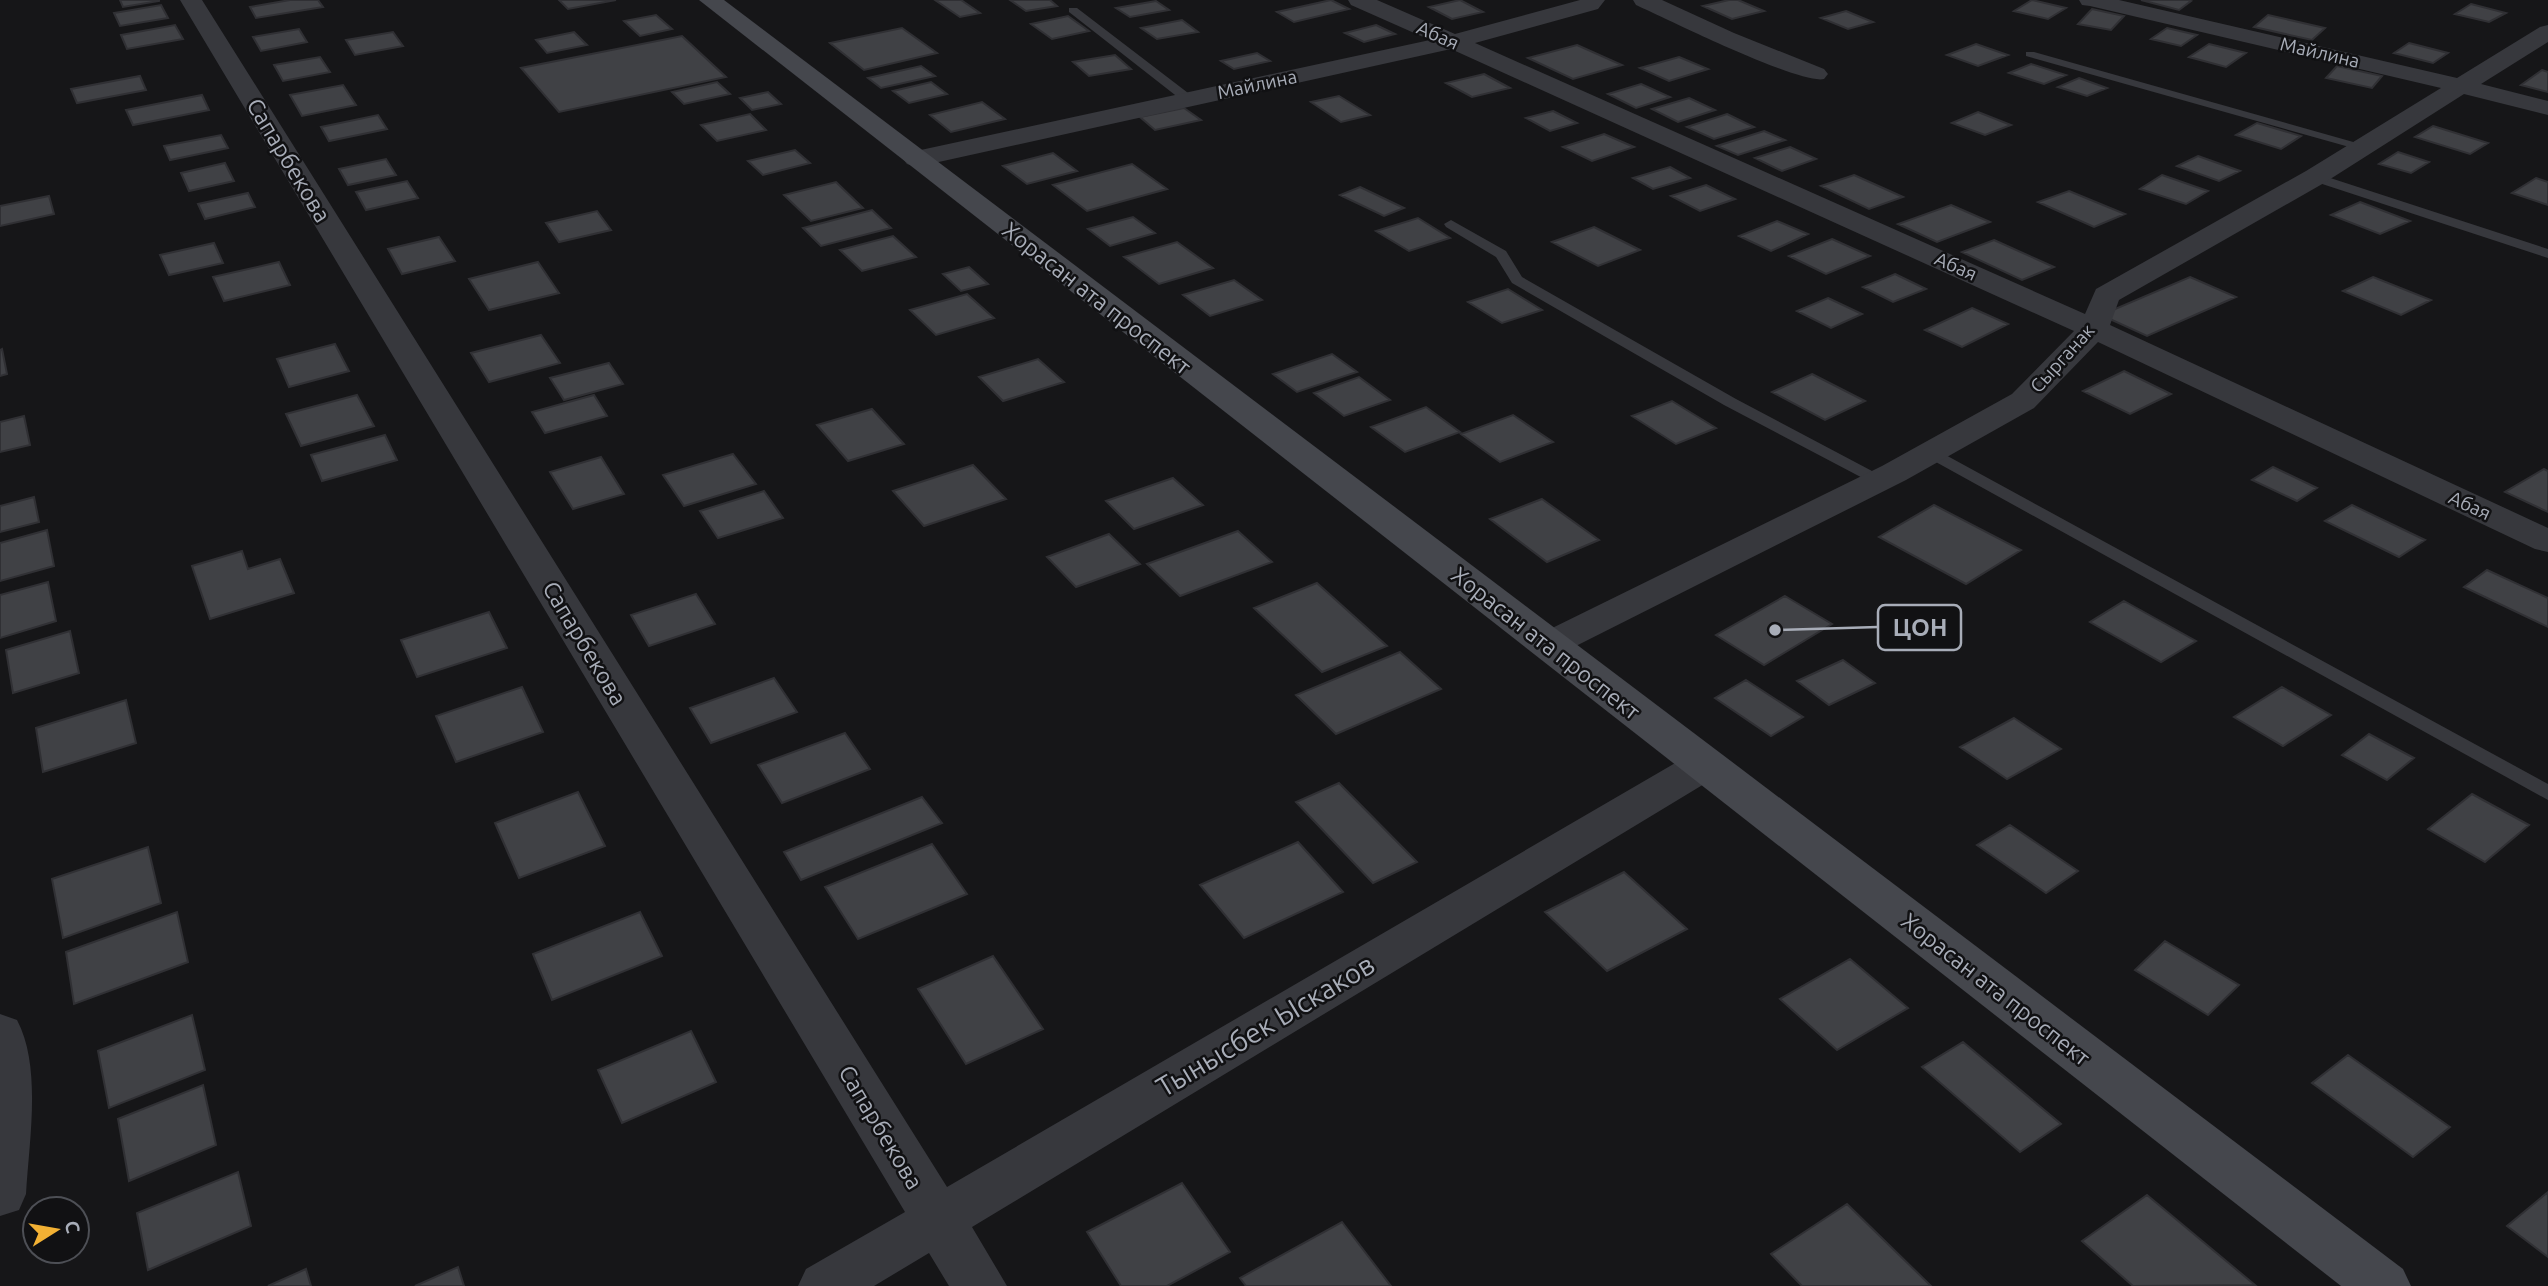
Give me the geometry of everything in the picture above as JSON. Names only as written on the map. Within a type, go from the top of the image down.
[{"type":"main road","name":"Хорасан ата проспект","points":[[710,0],[2383,1286]]},
{"type":"street","name":"Сапарбекова","points":[[191,0],[979,1286]]},
{"type":"street","name":"Абая","points":[[1359,0],[2094,329],[2548,541]]},
{"type":"street","name":"Майлина","points":[[916,159],[1453,42],[1590,4],[1594,0]]},
{"type":"street","points":[[1644,0],[1726,38],[1816,74]]},
{"type":"street","name":"Майлина","points":[[2090,0],[2465,85],[2548,108]]},
{"type":"street","name":"Сырганак","points":[[1548,645],[1880,480],[2023,401],[2094,329],[2106,295],[2315,177],[2548,32]]},
{"type":"street","name":"Тынысбек Ыскаков","points":[[826,1286],[1704,765]]},
{"type":"street","points":[[0,1033],[7,1075],[0,1194]]},
{"type":"lane","points":[[1073,10],[1188,100]]},
{"type":"lane","points":[[2030,54],[2365,146]]},
{"type":"lane","points":[[2315,177],[2548,254]]},
{"type":"lane","points":[[1451,224],[1501,254],[1517,280],[1730,402],[1880,480]]},
{"type":"lane","points":[[1931,452],[2548,793]]},
{"type":"building","points":[[120,0],[159,0],[159,1],[123,7]]},
{"type":"building","points":[[290,0],[318,0],[323,7],[256,18],[250,7]]},
{"type":"building","points":[[559,0],[616,0],[568,9]]},
{"type":"building","points":[[935,0],[961,0],[980,13],[960,17]]},
{"type":"building","points":[[1010,0],[1050,0],[1057,6],[1026,11]]},
{"type":"building","points":[[1331,0],[1349,9],[1294,22],[1277,12]]},
{"type":"building","points":[[1460,0],[1483,12],[1452,19],[1429,7]]},
{"type":"building","points":[[1738,0],[1764,11],[1732,19],[1703,6]]},
{"type":"building","points":[[2032,0],[2066,8],[2048,19],[2014,11]]},
{"type":"building","points":[[2141,0],[2188,0],[2191,1],[2179,10]]},
{"type":"building","points":[[1156,1],[1169,10],[1130,17],[1116,8]]},
{"type":"building","points":[[2471,4],[2506,13],[2489,22],[2455,14]]},
{"type":"building","points":[[161,5],[168,18],[120,26],[114,13]]},
{"type":"building","points":[[2092,9],[2124,16],[2111,30],[2078,24]]},
{"type":"building","points":[[1846,11],[1873,22],[1848,29],[1821,18]]},
{"type":"building","points":[[656,15],[672,29],[640,36],[624,21]]},
{"type":"building","points":[[2268,15],[2325,28],[2312,40],[2254,27]]},
{"type":"building","points":[[1068,16],[1089,31],[1052,39],[1031,24]]},
{"type":"building","points":[[1182,20],[1198,32],[1157,39],[1141,28]]},
{"type":"building","points":[[175,25],[183,39],[127,49],[121,35]]},
{"type":"building","points":[[1376,25],[1395,34],[1364,42],[1345,33]]},
{"type":"building","points":[[902,28],[937,53],[864,70],[830,43]]},
{"type":"building","points":[[2167,28],[2197,35],[2181,46],[2151,39]]},
{"type":"building","points":[[299,29],[307,42],[261,51],[253,37]]},
{"type":"building","points":[[393,32],[403,46],[355,55],[346,40]]},
{"type":"building","points":[[574,32],[587,45],[547,53],[536,40]]},
{"type":"building","points":[[682,36],[726,77],[559,112],[521,68]]},
{"type":"building","points":[[2409,43],[2448,53],[2433,63],[2394,53]]},
{"type":"building","points":[[1976,44],[2008,55],[1978,66],[1947,55]]},
{"type":"building","points":[[2209,44],[2246,53],[2226,67],[2189,57]]},
{"type":"building","points":[[1577,45],[1622,65],[1573,79],[1528,58]]},
{"type":"building","points":[[1257,53],[1270,61],[1234,69],[1221,61]]},
{"type":"building","points":[[1115,55],[1131,69],[1089,76],[1073,62]]},
{"type":"building","points":[[320,57],[330,72],[283,81],[274,65]]},
{"type":"building","points":[[1679,57],[1708,69],[1669,81],[1640,68]]},
{"type":"building","points":[[2031,64],[2066,75],[2044,84],[2009,73]]},
{"type":"building","points":[[921,66],[935,76],[881,88],[868,78]]},
{"type":"building","points":[[2337,66],[2382,76],[2372,88],[2326,78]]},
{"type":"building","points":[[2542,70],[2548,72],[2548,92],[2521,85]]},
{"type":"building","points":[[1484,74],[1510,88],[1472,97],[1446,83]]},
{"type":"building","points":[[140,76],[146,90],[77,103],[71,89]]},
{"type":"building","points":[[2079,78],[2107,88],[2087,96],[2058,87]]},
{"type":"building","points":[[717,82],[730,94],[684,104],[672,92]]},
{"type":"building","points":[[931,82],[947,94],[909,103],[893,91]]},
{"type":"building","points":[[1641,84],[1670,97],[1636,108],[1608,94]]},
{"type":"building","points":[[343,85],[356,105],[302,116],[290,95]]},
{"type":"building","points":[[768,92],[781,104],[752,110],[740,98]]},
{"type":"building","points":[[202,95],[209,110],[133,125],[126,110]]},
{"type":"building","points":[[1339,96],[1370,115],[1341,122],[1311,102]]},
{"type":"building","points":[[1689,98],[1715,110],[1678,122],[1652,109]]},
{"type":"building","points":[[982,102],[1005,119],[951,132],[930,115]]},
{"type":"building","points":[[1184,108],[1201,120],[1155,130],[1140,117]]},
{"type":"building","points":[[1553,111],[1577,123],[1550,131],[1526,118]]},
{"type":"building","points":[[1978,112],[2011,125],[1985,135],[1952,123]]},
{"type":"building","points":[[750,114],[766,130],[717,141],[701,125]]},
{"type":"building","points":[[1727,114],[1754,127],[1714,139],[1687,127]]},
{"type":"building","points":[[378,115],[387,129],[329,141],[321,127]]},
{"type":"building","points":[[2257,123],[2301,136],[2281,149],[2236,135]]},
{"type":"building","points":[[2433,126],[2488,143],[2470,154],[2415,137]]},
{"type":"building","points":[[1764,131],[1785,140],[1738,155],[1717,146]]},
{"type":"building","points":[[1604,134],[1634,147],[1592,161],[1563,147]]},
{"type":"building","points":[[221,135],[228,148],[170,160],[164,146]]},
{"type":"building","points":[[1790,147],[1816,159],[1782,171],[1755,158]]},
{"type":"building","points":[[795,150],[810,163],[763,175],[748,161]]},
{"type":"building","points":[[2398,152],[2429,162],[2411,173],[2379,164]]},
{"type":"building","points":[[1053,153],[1077,171],[1027,184],[1003,166]]},
{"type":"building","points":[[2198,156],[2240,171],[2219,181],[2177,166]]},
{"type":"building","points":[[386,159],[396,175],[348,185],[339,169]]},
{"type":"building","points":[[225,163],[234,181],[189,191],[181,173]]},
{"type":"building","points":[[1132,164],[1167,189],[1087,211],[1053,185]]},
{"type":"building","points":[[1670,167],[1690,178],[1653,189],[1633,178]]},
{"type":"building","points":[[1854,175],[1903,197],[1869,209],[1821,186]]},
{"type":"building","points":[[2162,175],[2208,191],[2186,204],[2140,189]]},
{"type":"building","points":[[2536,178],[2548,182],[2548,205],[2512,193]]},
{"type":"building","points":[[407,181],[418,198],[366,210],[356,192]]},
{"type":"building","points":[[836,182],[863,208],[811,221],[784,195]]},
{"type":"building","points":[[1706,185],[1735,199],[1700,211],[1671,196]]},
{"type":"building","points":[[1360,187],[1404,208],[1384,216],[1340,195]]},
{"type":"building","points":[[2069,191],[2125,214],[2094,227],[2038,202]]},
{"type":"building","points":[[248,193],[255,207],[205,219],[198,204]]},
{"type":"building","points":[[49,196],[54,214],[0,226],[0,206]]},
{"type":"building","points":[[2360,202],[2410,221],[2380,234],[2331,215]]},
{"type":"building","points":[[1951,205],[1990,222],[1937,242],[1898,224]]},
{"type":"building","points":[[872,210],[891,228],[821,246],[803,228]]},
{"type":"building","points":[[597,211],[611,230],[559,242],[546,223]]},
{"type":"building","points":[[1133,217],[1155,233],[1110,246],[1088,229]]},
{"type":"building","points":[[1418,218],[1450,238],[1409,251],[1376,231]]},
{"type":"building","points":[[1777,221],[1808,234],[1771,251],[1739,236]]},
{"type":"building","points":[[1594,227],[1640,250],[1598,266],[1552,242]]},
{"type":"building","points":[[893,236],[916,257],[862,271],[840,250]]},
{"type":"building","points":[[439,237],[455,261],[402,274],[388,249]]},
{"type":"building","points":[[1832,239],[1870,256],[1826,274],[1789,256]]},
{"type":"building","points":[[1994,240],[2054,267],[2022,280],[1962,252]]},
{"type":"building","points":[[1177,242],[1213,268],[1159,284],[1124,257]]},
{"type":"building","points":[[214,243],[223,263],[169,275],[160,255]]},
{"type":"building","points":[[279,262],[290,285],[224,301],[213,277]]},
{"type":"building","points":[[538,262],[559,293],[489,310],[469,279]]},
{"type":"building","points":[[969,267],[988,284],[961,291],[943,274]]},
{"type":"building","points":[[1895,274],[1926,289],[1893,302],[1863,287]]},
{"type":"building","points":[[2190,277],[2236,297],[2147,336],[2101,315]]},
{"type":"building","points":[[2373,277],[2431,300],[2401,315],[2343,291]]},
{"type":"building","points":[[1234,280],[1262,300],[1210,316],[1183,295]]},
{"type":"building","points":[[1508,289],[1542,310],[1502,323],[1468,302]]},
{"type":"building","points":[[967,294],[994,318],[936,335],[910,310]]},
{"type":"building","points":[[1828,298],[1862,314],[1831,328],[1797,311]]},
{"type":"building","points":[[1972,308],[2008,324],[1962,347],[1925,330]]},
{"type":"building","points":[[541,335],[560,363],[489,382],[471,353]]},
{"type":"building","points":[[335,344],[349,371],[289,387],[277,359]]},
{"type":"building","points":[[2,349],[7,374],[0,376],[0,350]]},
{"type":"building","points":[[1332,354],[1357,372],[1297,392],[1273,374]]},
{"type":"building","points":[[1038,359],[1064,382],[1003,401],[979,377]]},
{"type":"building","points":[[609,363],[623,384],[564,400],[550,378]]},
{"type":"building","points":[[2124,371],[2171,394],[2130,414],[2083,391]]},
{"type":"building","points":[[1812,374],[1865,401],[1825,420],[1772,392]]},
{"type":"building","points":[[1359,377],[1390,400],[1344,416],[1314,393]]},
{"type":"building","points":[[357,395],[374,426],[301,446],[286,414]]},
{"type":"building","points":[[594,395],[607,416],[545,433],[532,412]]},
{"type":"building","points":[[1672,401],[1716,428],[1676,444],[1632,416]]},
{"type":"building","points":[[1426,407],[1460,432],[1405,452],[1371,427]]},
{"type":"building","points":[[872,409],[904,444],[848,461],[817,425]]},
{"type":"building","points":[[1513,415],[1553,442],[1500,462],[1461,434]]},
{"type":"building","points":[[24,416],[30,445],[0,452],[0,422]]},
{"type":"building","points":[[385,435],[397,460],[322,481],[311,455]]},
{"type":"building","points":[[733,454],[756,484],[684,506],[663,475]]},
{"type":"building","points":[[601,457],[624,494],[573,509],[550,472]]},
{"type":"building","points":[[973,465],[1006,499],[924,526],[893,491]]},
{"type":"building","points":[[2273,467],[2317,488],[2297,501],[2252,480]]},
{"type":"building","points":[[2544,469],[2548,471],[2548,512],[2505,492]]},
{"type":"building","points":[[1173,478],[1203,505],[1134,529],[1106,501]]},
{"type":"building","points":[[764,491],[783,518],[718,538],[700,511]]},
{"type":"building","points":[[34,497],[39,522],[0,532],[0,506]]},
{"type":"building","points":[[1542,499],[1599,540],[1547,562],[1490,519]]},
{"type":"building","points":[[1934,505],[2021,550],[1966,584],[1879,537]]},
{"type":"building","points":[[2352,505],[2425,540],[2399,557],[2325,521]]},
{"type":"building","points":[[47,530],[54,566],[0,581],[0,543]]},
{"type":"building","points":[[1238,531],[1272,562],[1180,596],[1147,564]]},
{"type":"building","points":[[1109,534],[1140,564],[1076,587],[1047,557]]},
{"type":"building","points":[[242,551],[248,569],[280,559],[294,593],[210,619],[192,566]]},
{"type":"building","points":[[2487,570],[2548,598],[2548,627],[2464,587]]},
{"type":"building","points":[[48,582],[56,621],[0,638],[0,595]]},
{"type":"building","points":[[1317,583],[1387,646],[1322,672],[1254,608]]},
{"type":"building","points":[[696,594],[715,624],[649,646],[631,615]]},
{"type":"building","points":[[1785,596],[1832,624],[1764,665],[1716,635]]},
{"type":"building","points":[[2124,601],[2196,641],[2161,662],[2090,622]]},
{"type":"building","points":[[489,612],[507,648],[417,677],[401,640]]},
{"type":"building","points":[[70,631],[79,673],[13,693],[6,650]]},
{"type":"building","points":[[1400,652],[1441,689],[1336,734],[1296,695]]},
{"type":"building","points":[[1843,660],[1875,683],[1829,705],[1797,681]]},
{"type":"building","points":[[774,678],[797,712],[711,743],[690,708]]},
{"type":"building","points":[[1746,680],[1803,717],[1771,736],[1715,698]]},
{"type":"building","points":[[522,687],[543,732],[456,762],[436,716]]},
{"type":"building","points":[[2282,687],[2331,715],[2283,746],[2234,717]]},
{"type":"building","points":[[126,700],[136,743],[43,772],[36,728]]},
{"type":"building","points":[[2014,718],[2061,749],[2007,779],[1960,747]]},
{"type":"building","points":[[845,733],[870,769],[782,803],[758,765]]},
{"type":"building","points":[[2369,734],[2414,758],[2387,780],[2342,755]]},
{"type":"building","points":[[1339,783],[1417,862],[1373,883],[1296,802]]},
{"type":"building","points":[[578,792],[605,846],[519,878],[495,823]]},
{"type":"building","points":[[2472,794],[2529,825],[2485,862],[2428,829]]},
{"type":"building","points":[[922,797],[942,823],[801,880],[784,852]]},
{"type":"building","points":[[2010,825],[2078,871],[2046,893],[1977,845]]},
{"type":"building","points":[[1298,842],[1343,892],[1244,938],[1200,885]]},
{"type":"building","points":[[932,844],[967,894],[858,939],[825,887]]},
{"type":"building","points":[[148,847],[161,903],[63,938],[52,879]]},
{"type":"building","points":[[1624,872],[1687,929],[1607,971],[1545,912]]},
{"type":"building","points":[[177,912],[188,962],[74,1004],[66,952]]},
{"type":"building","points":[[640,912],[662,956],[552,1000],[533,954]]},
{"type":"building","points":[[2165,941],[2239,985],[2208,1015],[2135,970]]},
{"type":"building","points":[[993,956],[1043,1029],[966,1064],[918,989]]},
{"type":"building","points":[[1850,959],[1908,1008],[1837,1050],[1780,999]]},
{"type":"building","points":[[192,1015],[205,1070],[109,1108],[98,1051]]},
{"type":"building","points":[[691,1031],[716,1082],[622,1123],[598,1070]]},
{"type":"building","points":[[1963,1042],[2061,1124],[2020,1152],[1922,1067]]},
{"type":"building","points":[[2348,1055],[2450,1127],[2413,1157],[2312,1083]]},
{"type":"building","points":[[203,1085],[216,1145],[129,1181],[118,1119]]},
{"type":"building","points":[[238,1172],[251,1226],[148,1270],[137,1213]]},
{"type":"building","points":[[1182,1183],[1230,1252],[1167,1286],[1121,1286],[1087,1232]]},
{"type":"building","points":[[2548,1192],[2548,1257],[2507,1226]]},
{"type":"building","points":[[2147,1195],[2255,1285],[2133,1286],[2082,1241]]},
{"type":"building","points":[[1847,1204],[1931,1286],[1802,1286],[1771,1254]]},
{"type":"building","points":[[1342,1222],[1391,1286],[1246,1286],[1240,1278]]},
{"type":"building","points":[[458,1267],[464,1286],[415,1286]]},
{"type":"building","points":[[306,1269],[311,1286],[268,1286]]},
{"type":"place","name":"ЦОН","points":[[1775,630]]}]
